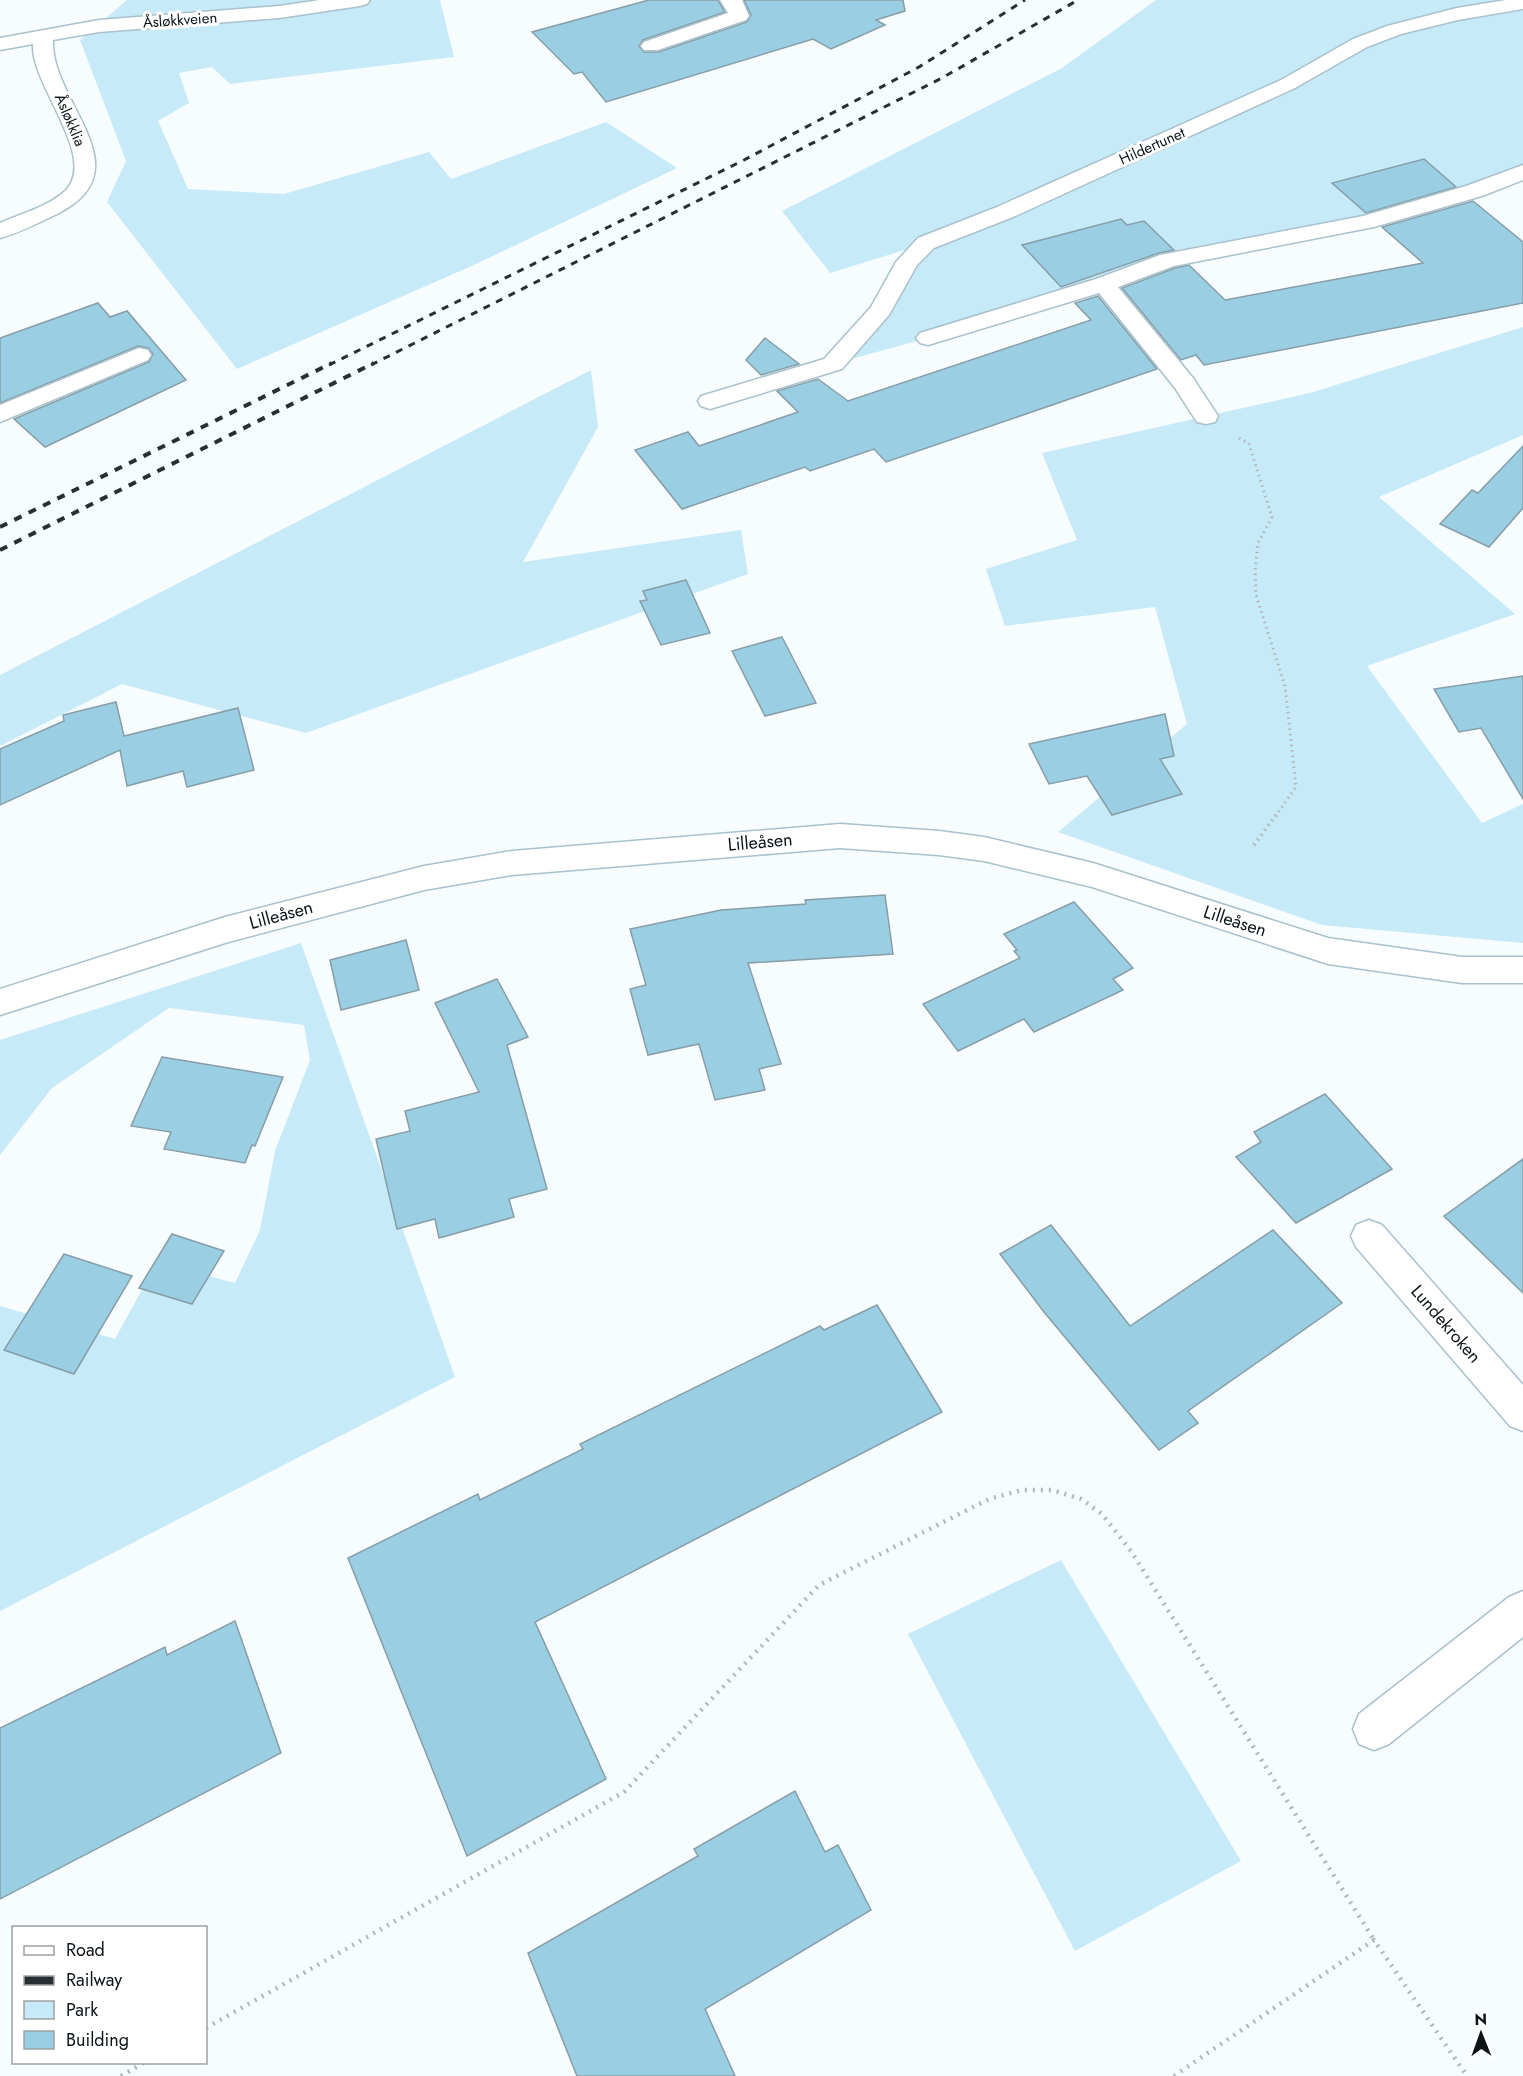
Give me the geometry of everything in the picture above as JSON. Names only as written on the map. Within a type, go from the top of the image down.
[{"type":"street","name":"Åsløkkveien","points":[[0,44],[99,26],[279,12],[360,0]]},
{"type":"street","points":[[651,45],[739,16],[735,4],[730,0]]},
{"type":"street","name":"Hildertunet","points":[[710,401],[833,364],[880,310],[907,262],[926,243],[1005,212],[1278,88],[1369,39],[1394,30],[1457,14],[1523,3]]},
{"type":"street","name":"Åsløkklia","points":[[0,231],[74,194],[85,176],[86,161],[80,140],[43,61],[42,36]]},
{"type":"street","points":[[928,338],[1104,284],[1168,260],[1366,222],[1474,191],[1523,172]]},
{"type":"street","points":[[1104,284],[1184,383],[1206,416]]},
{"type":"street","points":[[0,414],[139,355]]},
{"type":"street","name":"Lilleåsen","points":[[0,1002],[225,930],[424,878],[512,863],[840,836],[984,849],[1093,875],[1328,951],[1462,970],[1523,970]]},
{"type":"street","name":"Lundekroken","points":[[1369,1236],[1523,1413]]},
{"type":"street","points":[[1374,1729],[1523,1611]]},
{"type":"path","points":[[1206,416],[1249,444],[1272,517],[1258,543],[1255,572],[1256,595],[1285,686],[1296,787],[1254,845]]},
{"type":"path","points":[[207,2027],[624,1792],[819,1585],[989,1498],[1022,1490],[1052,1490],[1082,1499],[1102,1514],[1131,1551],[1374,1940],[1467,2076]]},
{"type":"path","points":[[1174,2076],[1374,1940]]},
{"type":"path","points":[[121,2076],[142,2064]]},
{"type":"green space","points":[[127,0],[440,0],[454,57],[230,84],[212,67],[179,73],[189,103],[158,121],[188,189],[284,194],[429,152],[451,179],[606,122],[677,168],[476,264],[237,369],[107,202],[126,161],[80,40]]},
{"type":"green space","points":[[1156,0],[1523,0],[1523,172],[1474,191],[1168,260],[928,338],[833,364],[924,244],[830,273],[782,211],[1062,68]]},
{"type":"green space","points":[[1523,327],[1523,435],[1379,497],[1515,614],[1367,666],[1482,823],[1523,804],[1523,943],[1322,925],[1058,832],[1187,724],[1155,607],[1005,626],[986,569],[1077,540],[1042,453],[1310,393]]},
{"type":"green space","points":[[591,370],[598,427],[523,562],[741,530],[748,574],[306,733],[122,684],[0,746],[0,675]]},
{"type":"green space","points":[[301,943],[455,1377],[0,1611],[0,1306],[115,1339],[162,1253],[178,1268],[235,1283],[260,1230],[275,1151],[310,1060],[304,1025],[169,1008],[52,1088],[0,1155],[0,1040]]},
{"type":"green space","points":[[1061,1560],[1241,1861],[1075,1951],[908,1634]]},
{"type":"building","points":[[649,0],[718,0],[725,12],[643,40],[639,46],[644,52],[659,52],[747,22],[751,15],[744,0],[903,0],[905,11],[876,20],[885,25],[831,49],[813,39],[606,102],[582,72],[574,74],[532,32]]},
{"type":"building","points":[[1424,159],[1456,187],[1366,213],[1332,183]]},
{"type":"building","points":[[1473,201],[1523,242],[1523,303],[1204,365],[1196,355],[1181,360],[1122,288],[1189,265],[1225,300],[1423,263],[1382,227]]},
{"type":"building","points":[[1121,219],[1127,225],[1144,221],[1174,250],[1159,253],[1061,287],[1022,245]]},
{"type":"building","points":[[1098,296],[1157,369],[886,462],[874,449],[810,471],[805,467],[682,509],[635,450],[688,432],[699,446],[798,412],[777,391],[818,379],[848,401],[1091,320],[1075,303]]},
{"type":"building","points":[[98,303],[110,317],[127,311],[186,380],[45,447],[14,419],[149,362],[153,354],[148,348],[138,346],[0,403],[0,338]]},
{"type":"building","points":[[765,338],[799,364],[761,375],[746,360]]},
{"type":"building","points":[[1523,446],[1523,508],[1489,547],[1440,524],[1472,490],[1478,493]]},
{"type":"building","points":[[686,580],[710,633],[661,645],[640,601],[647,600],[643,591]]},
{"type":"building","points":[[782,637],[816,703],[765,716],[732,651]]},
{"type":"building","points":[[1523,676],[1523,799],[1481,728],[1459,732],[1434,689]]},
{"type":"building","points":[[116,702],[124,736],[238,708],[254,770],[187,787],[183,771],[127,786],[120,750],[0,805],[0,749],[64,721],[63,715]]},
{"type":"building","points":[[1165,714],[1174,756],[1160,759],[1182,794],[1112,815],[1087,776],[1049,784],[1029,744]]},
{"type":"building","points":[[885,895],[893,954],[748,963],[781,1064],[759,1069],[765,1090],[715,1100],[699,1044],[648,1055],[630,989],[646,985],[630,929],[721,910],[806,904],[805,900]]},
{"type":"building","points":[[1074,902],[1133,968],[1113,979],[1123,990],[1034,1032],[1024,1019],[958,1051],[923,1004],[1020,958],[1014,951],[1017,950],[1004,934]]},
{"type":"building","points":[[406,940],[419,990],[341,1010],[330,960]]},
{"type":"building","points":[[497,979],[528,1037],[507,1045],[547,1189],[509,1199],[514,1217],[439,1238],[435,1219],[397,1229],[376,1139],[410,1131],[405,1111],[479,1092],[435,1003]]},
{"type":"building","points":[[162,1057],[283,1077],[255,1146],[252,1145],[245,1163],[164,1149],[171,1132],[131,1126]]},
{"type":"building","points":[[1325,1094],[1392,1169],[1296,1223],[1236,1157],[1261,1142],[1254,1132]]},
{"type":"building","points":[[1523,1159],[1523,1293],[1444,1216]]},
{"type":"building","points":[[1051,1225],[1130,1326],[1273,1230],[1342,1303],[1188,1411],[1198,1423],[1159,1450],[1044,1312],[1000,1254]]},
{"type":"building","points":[[172,1234],[224,1251],[192,1304],[139,1288]]},
{"type":"building","points":[[64,1254],[132,1276],[74,1374],[4,1350]]},
{"type":"building","points":[[877,1305],[942,1412],[535,1622],[606,1779],[467,1856],[348,1558],[478,1494],[480,1500],[583,1449],[580,1444],[820,1326],[824,1330]]},
{"type":"building","points":[[235,1621],[281,1753],[0,1899],[0,1728],[165,1647],[167,1655]]},
{"type":"building","points":[[795,1791],[825,1852],[838,1845],[871,1910],[705,2009],[735,2076],[577,2076],[528,1953],[698,1856],[694,1849]]},
{"type":"railway","points":[[329,365],[744,160],[919,67],[1025,0]]},
{"type":"railway","points":[[371,365],[942,78],[1078,0]]},
{"type":"railway","points":[[0,527],[332,363]]},
{"type":"railway","points":[[0,550],[374,363]]}]
